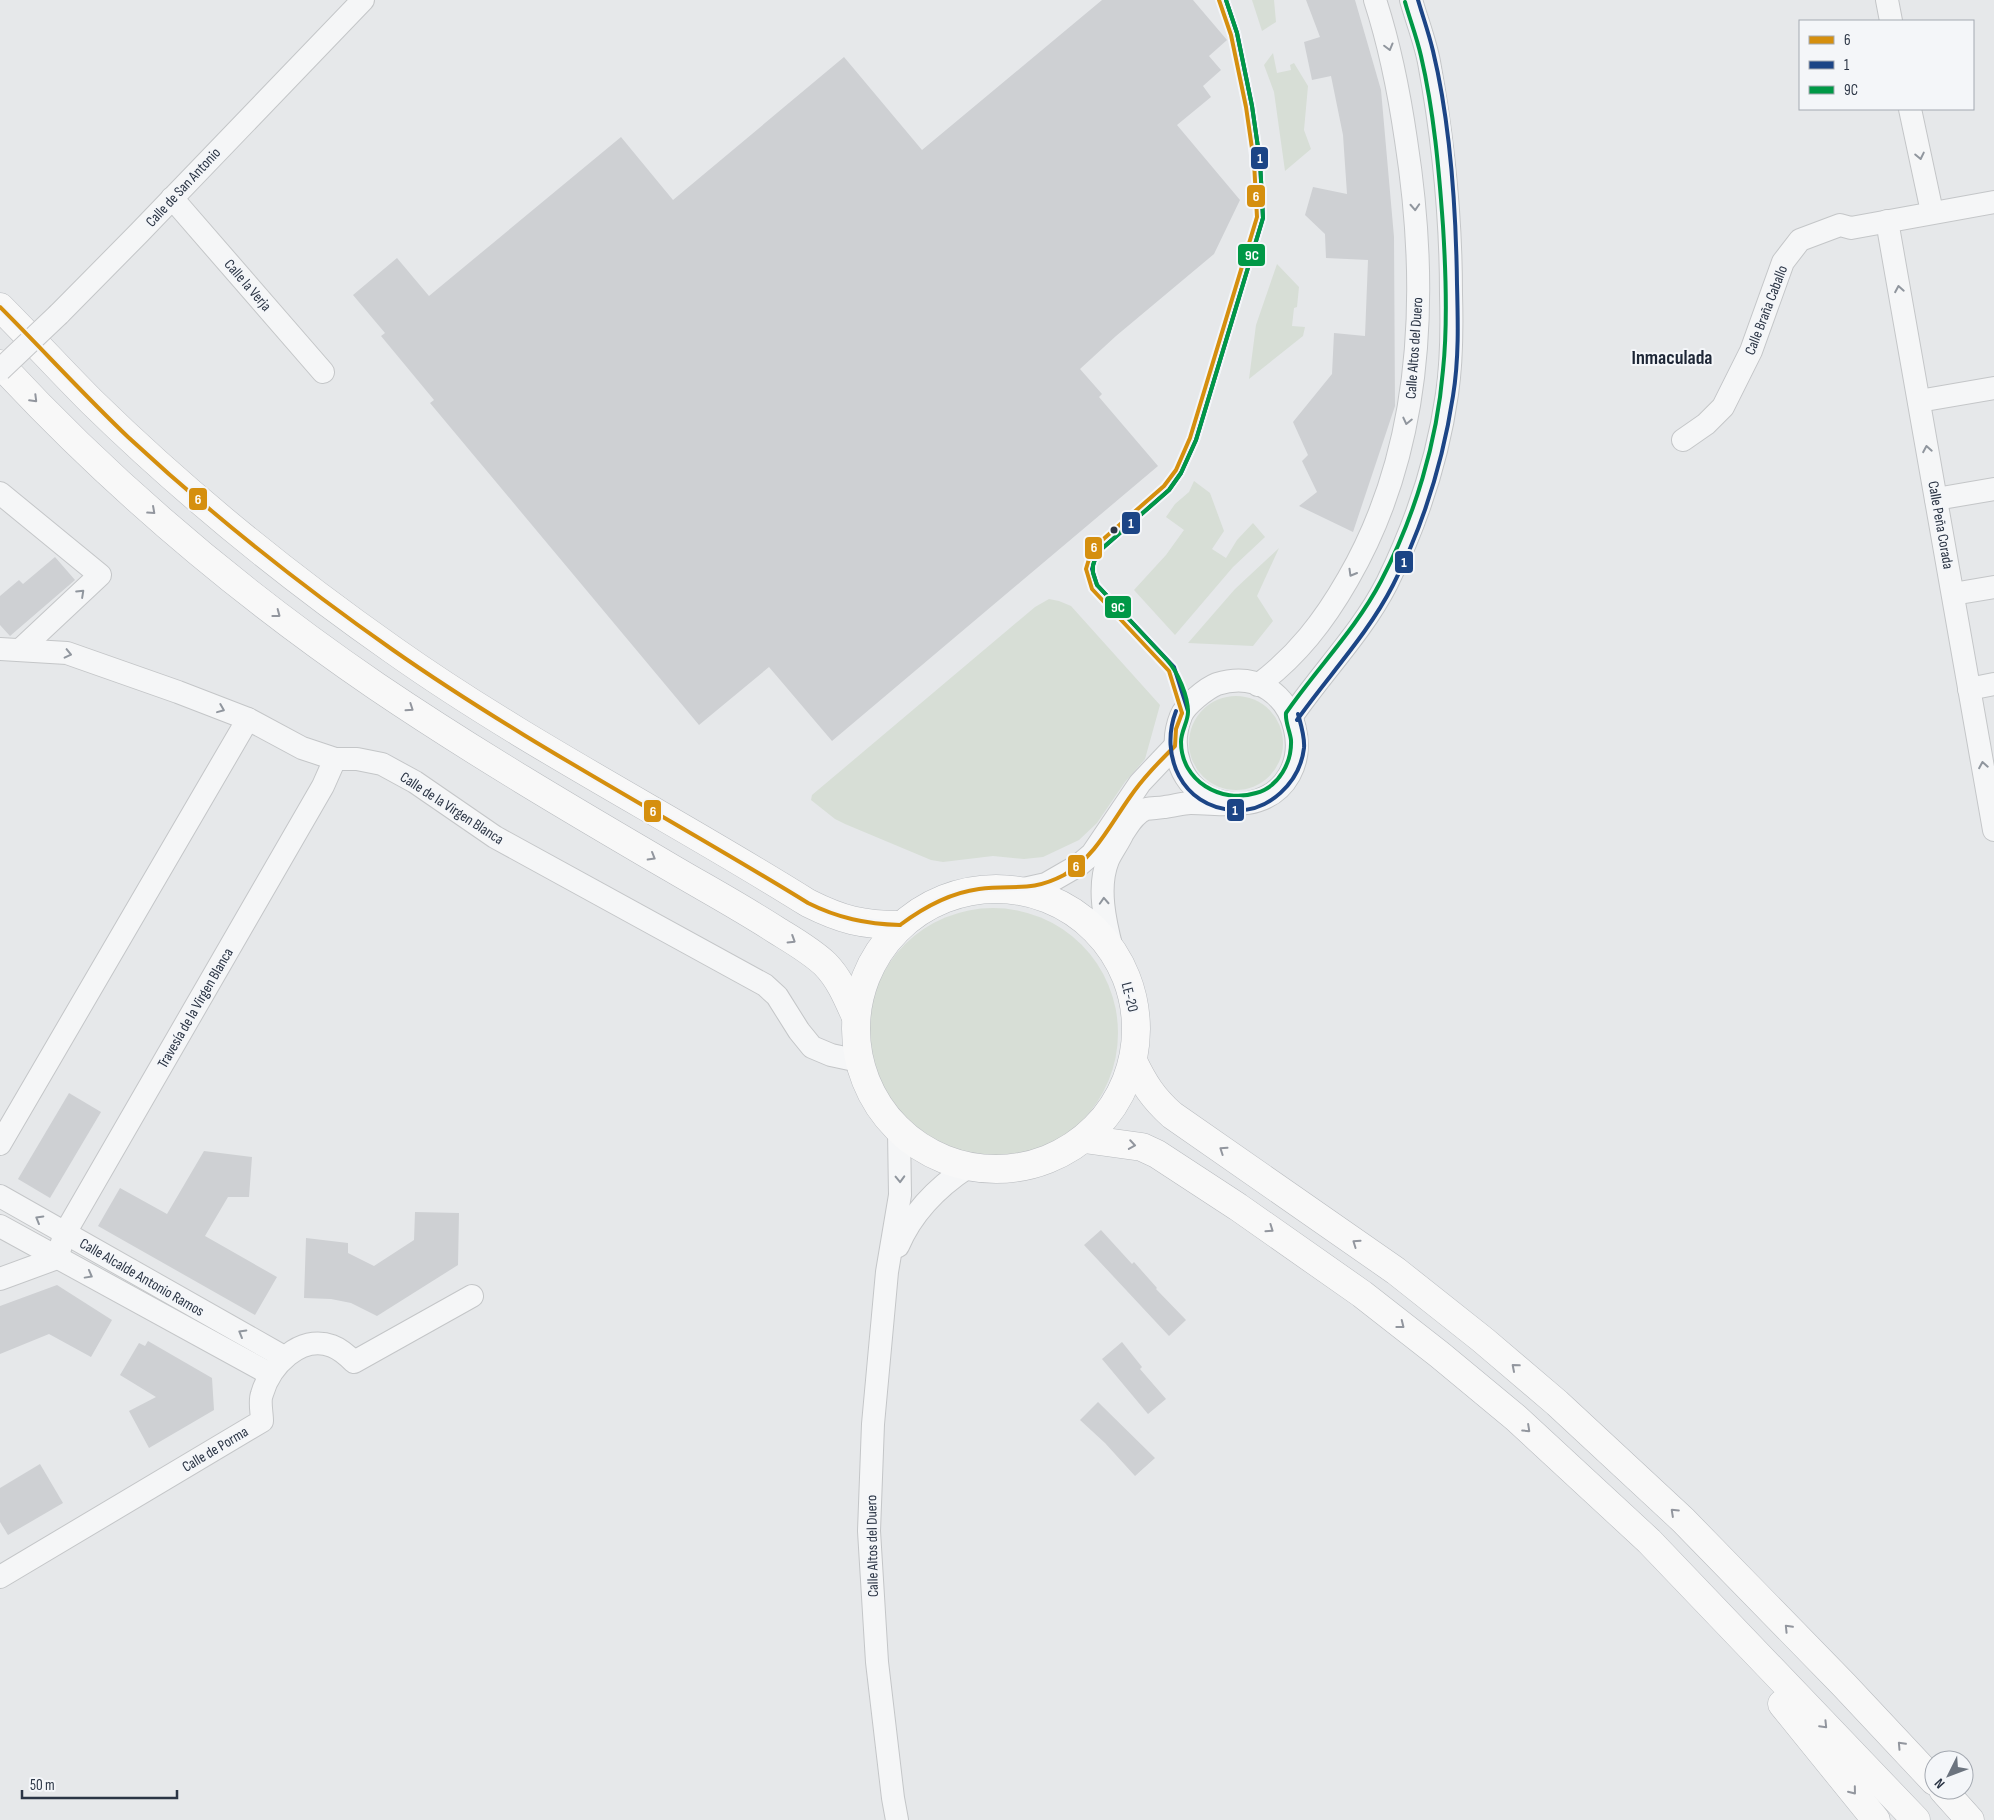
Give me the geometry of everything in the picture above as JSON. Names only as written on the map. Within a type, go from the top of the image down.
[{"type":"highway","points":[[0,307],[92,402],[190,492],[279,566],[394,651],[545,748],[808,903],[833,916],[857,923],[900,925]]},
{"type":"highway","name":"LE-20","points":[[0,364],[65,430],[164,521],[293,627],[447,734],[810,952],[826,965],[838,980],[856,1015]]},
{"type":"highway","name":"LE-20","points":[[995,888],[1019,890],[1046,898],[1071,910],[1093,928],[1112,949],[1130,986],[1136,1026],[1133,1061],[1126,1083],[1115,1104],[1101,1123],[1084,1139],[1068,1150],[1033,1165],[995,1170],[968,1167],[943,1159],[927,1151],[898,1131],[881,1110],[867,1087],[856,1046],[856,1015],[860,990],[870,966],[883,944],[900,925],[932,903],[970,890],[995,888]]},
{"type":"highway","points":[[1133,1061],[1142,1081],[1155,1100],[1172,1115],[1396,1271],[1483,1340],[1557,1403],[1683,1520],[1844,1685],[1924,1770]]},
{"type":"highway","points":[[1084,1139],[1142,1146],[1157,1154],[1238,1207],[1362,1294],[1440,1355],[1516,1418],[1649,1542],[1916,1820]]},
{"type":"highway","points":[[1729,1627],[1761,1676],[1796,1723],[1876,1820]]},
{"type":"highway","points":[[1952,1800],[1970,1820]]},
{"type":"street","name":"Calle de San Antonio","points":[[0,370],[59,314],[363,0]]},
{"type":"street","name":"Calle Altos del Duero","points":[[1258,685],[1278,670],[1315,631],[1359,560],[1377,520],[1393,476],[1410,411],[1416,366],[1419,278],[1414,192],[1393,61],[1376,0]]},
{"type":"street","points":[[1292,716],[1312,687],[1356,634],[1386,584],[1410,532],[1439,437],[1447,395],[1452,354],[1451,248],[1442,154],[1429,61],[1411,0]]},
{"type":"street","points":[[1887,0],[1891,20]]},
{"type":"street","points":[[1910,110],[1932,212]]},
{"type":"street","name":"Calle la Verja","points":[[172,198],[323,372]]},
{"type":"street","name":"Calle Braña Caballo","points":[[1683,440],[1706,424],[1723,407],[1751,351],[1783,262],[1800,240],[1840,225],[1852,228],[1994,202]]},
{"type":"street","name":"Calle Peña Corada","points":[[1888,221],[1969,689],[1991,800],[1994,830]]},
{"type":"street","points":[[1919,401],[1994,388]]},
{"type":"street","points":[[1936,499],[1994,489]]},
{"type":"street","points":[[4,503],[100,575],[10,649]]},
{"type":"street","points":[[1953,594],[1994,588]]},
{"type":"street","name":"Calle de la Virgen Blanca","points":[[10,649],[67,653],[248,719],[302,748],[335,759],[382,764],[415,782],[495,838],[765,985],[776,996],[812,1047],[831,1055],[859,1061]]},
{"type":"street","points":[[1112,949],[1105,920],[1104,881],[1108,860],[1130,822],[1146,809],[1189,803],[1234,804],[1249,803],[1264,798],[1277,789],[1287,777],[1298,747],[1297,731],[1292,716],[1280,700],[1258,685],[1246,682],[1227,682],[1208,687],[1182,713],[1176,729],[1175,746],[1179,764],[1187,780],[1200,792],[1215,800],[1234,804]]},
{"type":"street","points":[[1969,689],[1994,684]]},
{"type":"street","points":[[0,1144],[248,719]]},
{"type":"street","points":[[1019,890],[1046,884],[1079,865],[1092,854],[1140,783],[1175,746]]},
{"type":"street","name":"Travesía de la Virgen Blanca","points":[[57,1258],[65,1234],[318,794],[335,759]]},
{"type":"street","name":"Calle Altos del Duero","points":[[898,1131],[900,1195],[887,1272],[873,1424],[869,1531],[877,1662],[893,1798],[898,1820]]},
{"type":"street","name":"Calle Altos del Duero","points":[[887,1272],[904,1231],[924,1205],[948,1180],[968,1167]]},
{"type":"street","name":"Calle Alcalde Antonio Ramos","points":[[0,1196],[65,1234],[277,1366]]},
{"type":"street","name":"Calle Alcalde Antonio Ramos","points":[[0,1226],[57,1258],[277,1366]]},
{"type":"street","points":[[0,1279],[57,1258]]},
{"type":"street","points":[[277,1366],[300,1348],[316,1345],[331,1346],[354,1362],[472,1296]]},
{"type":"street","name":"Calle de Porma","points":[[0,1577],[262,1421],[261,1395],[277,1366]]},
{"type":"shaded area","points":[[1252,0],[1274,0],[1276,22],[1262,31]]},
{"type":"shaded area","points":[[1273,53],[1277,73],[1291,70],[1290,65],[1294,63],[1308,86],[1304,130],[1311,149],[1285,171],[1274,92],[1264,65]]},
{"type":"shaded area","points":[[1277,264],[1299,287],[1297,307],[1294,308],[1292,326],[1305,327],[1303,336],[1249,379],[1256,325]]},
{"type":"shaded area","points":[[1194,481],[1210,493],[1224,531],[1212,549],[1226,558],[1237,540],[1253,523],[1265,537],[1233,567],[1175,635],[1134,590],[1166,555],[1184,530],[1166,517],[1175,504],[1189,492]]},
{"type":"shaded area","points":[[1279,548],[1257,596],[1273,621],[1253,646],[1188,643],[1235,589]]},
{"type":"shaded area","points":[[1049,599],[1071,606],[1160,705],[1145,759],[1125,782],[1097,823],[1079,840],[1043,857],[1024,859],[993,856],[943,862],[931,860],[845,824],[835,819],[811,800],[812,795],[1035,607]]},
{"type":"shaded area","points":[[1236,696],[1254,699],[1269,710],[1280,725],[1283,743],[1280,761],[1269,776],[1254,787],[1236,790],[1218,787],[1203,776],[1192,761],[1189,743],[1192,725],[1203,710],[1218,699]]},
{"type":"shaded area","points":[[993,908],[1017,911],[1041,918],[1062,929],[1081,945],[1097,964],[1108,985],[1115,1009],[1118,1033],[1115,1057],[1108,1081],[1097,1102],[1081,1121],[1062,1137],[1041,1148],[1017,1155],[993,1158],[969,1155],[945,1148],[924,1137],[905,1121],[889,1102],[878,1081],[871,1057],[868,1033],[871,1009],[878,985],[889,964],[905,945],[924,929],[945,918],[969,911]]},
{"type":"building","points":[[1102,0],[1193,0],[1227,40],[1209,56],[1221,70],[1203,86],[1211,97],[1177,125],[1240,200],[1214,254],[1116,336],[1080,369],[1102,394],[1099,397],[1158,466],[832,741],[769,667],[699,725],[430,403],[434,400],[381,336],[385,333],[353,295],[397,258],[429,296],[621,137],[673,200],[844,57],[922,150]]},
{"type":"building","points":[[1306,0],[1355,0],[1381,90],[1394,237],[1395,406],[1353,532],[1299,506],[1317,492],[1302,461],[1308,455],[1293,422],[1332,374],[1334,333],[1365,336],[1368,260],[1326,258],[1325,234],[1305,215],[1313,187],[1347,194],[1343,135],[1331,76],[1312,80],[1304,42],[1320,37]]},
{"type":"building","points":[[55,557],[75,580],[10,636],[0,625],[0,596],[19,580],[23,584]]},
{"type":"building","points":[[69,1093],[101,1112],[50,1198],[18,1179]]},
{"type":"building","points":[[204,1151],[252,1157],[249,1197],[228,1197],[205,1236],[277,1277],[255,1315],[98,1226],[120,1188],[167,1214]]},
{"type":"building","points":[[415,1212],[459,1213],[458,1265],[377,1316],[351,1303],[331,1299],[304,1298],[306,1238],[348,1243],[348,1253],[374,1266],[414,1240]]},
{"type":"building","points":[[1101,1230],[1132,1264],[1134,1262],[1156,1289],[1186,1320],[1169,1336],[1084,1245]]},
{"type":"building","points":[[57,1285],[112,1320],[91,1357],[49,1334],[0,1354],[0,1306]]},
{"type":"building","points":[[148,1341],[212,1378],[214,1410],[149,1448],[129,1411],[156,1397],[120,1375],[139,1343],[145,1346]]},
{"type":"building","points":[[1122,1342],[1142,1367],[1140,1369],[1166,1399],[1148,1414],[1102,1359]]},
{"type":"building","points":[[1098,1402],[1155,1458],[1135,1476],[1105,1443],[1080,1420]]},
{"type":"building","points":[[40,1464],[63,1503],[8,1535],[0,1522],[0,1488]]},
{"type":"transit line","name":"6","points":[[1182,713],[1169,671],[1092,589],[1086,569],[1092,549],[1164,486],[1176,470],[1190,438],[1257,217],[1254,162],[1246,107],[1231,35],[1219,0]]},
{"type":"transit line","name":"1","points":[[1188,711],[1174,667],[1097,585],[1092,569],[1097,553],[1169,490],[1181,473],[1196,440],[1263,218],[1260,161],[1252,106],[1237,33],[1226,0]]},
{"type":"transit line","name":"9C","points":[[1226,0],[1237,33],[1252,106],[1260,161],[1263,218],[1196,440],[1181,473],[1169,490],[1097,553],[1093,565],[1093,573],[1097,585],[1167,660],[1178,678],[1188,706],[1188,716],[1181,742],[1183,756],[1188,768],[1205,786],[1217,792],[1243,796],[1264,790],[1271,785],[1286,765],[1291,748],[1286,713],[1360,616],[1381,581],[1414,505],[1436,424],[1446,334],[1443,226],[1438,162],[1426,77],[1405,2]]},
{"type":"transit line","name":"1","points":[[1297,720],[1360,637],[1393,585],[1423,516],[1438,469],[1449,420],[1456,368],[1458,326],[1451,167],[1439,79],[1418,0]]},
{"type":"transit line","name":"6","points":[[0,307],[128,437],[191,494],[290,574],[393,650],[546,749],[808,903],[830,913],[852,919],[900,925]]},
{"type":"transit line","name":"1","points":[[1176,711],[1171,728],[1171,745],[1173,761],[1179,776],[1188,789],[1200,799],[1215,807],[1233,810],[1246,810],[1270,801],[1289,783],[1301,761],[1304,748],[1298,714]]},
{"type":"transit line","name":"6","points":[[900,925],[918,912],[947,897],[979,889],[1041,884],[1052,881],[1075,868],[1101,840],[1140,783],[1175,746],[1176,729],[1182,713]]},
{"type":"district","name":"Inmaculada","points":[[1672,357]]}]
